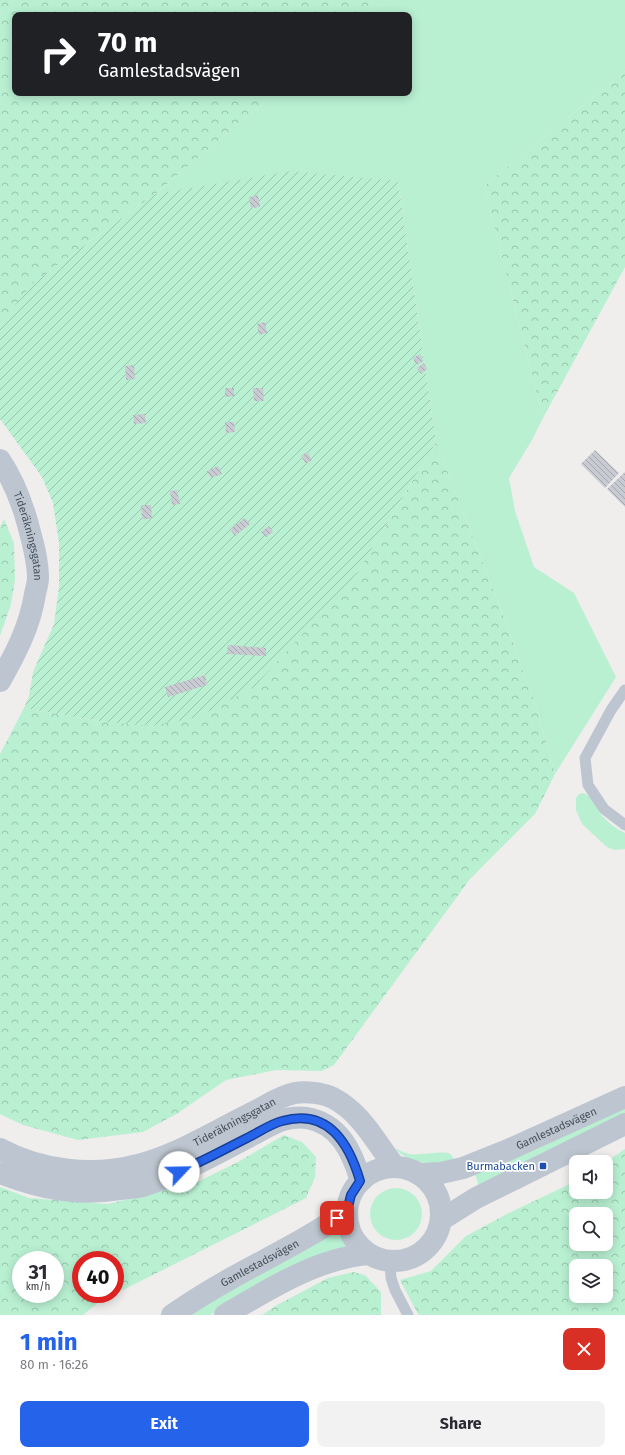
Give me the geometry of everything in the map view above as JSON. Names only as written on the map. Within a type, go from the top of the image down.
[{"type":"street","name":"Tideräkningsgatan","points":[[0,460],[9,473],[23,507],[34,546],[38,578],[33,606],[26,630],[0,682]]},
{"type":"street","name":"Tideräkningsgatan","points":[[0,1149],[26,1160],[74,1170],[98,1171],[138,1165],[182,1148],[284,1096],[305,1092],[332,1098],[354,1112],[395,1167]]},
{"type":"street","name":"Gamlestadsvägen","points":[[418,1174],[441,1173],[463,1168],[508,1150],[625,1097]]},
{"type":"street","name":"Tideräkningsgatan","points":[[0,1173],[52,1189],[90,1193],[141,1186],[160,1180],[207,1160],[281,1121],[303,1118],[315,1120],[327,1125],[337,1134],[347,1147],[355,1163],[360,1181]]},
{"type":"street","points":[[441,1220],[476,1198],[625,1124]]},
{"type":"street","name":"Gamlestadsvägen","points":[[395,1167],[407,1169],[418,1174],[427,1181],[440,1204],[441,1220],[432,1242],[421,1253],[406,1260],[390,1261],[368,1254],[358,1245],[352,1235],[348,1223],[347,1211],[351,1195],[360,1181],[378,1170],[395,1167]]},
{"type":"street","name":"Gamlestadsvägen","points":[[172,1315],[228,1280],[328,1225],[347,1211]]},
{"type":"street","name":"Gamlestadsvägen","points":[[225,1315],[265,1292],[332,1260],[368,1254]]},
{"type":"lane","points":[[625,690],[611,710],[585,758],[588,785],[604,809],[625,825]]},
{"type":"lane","points":[[390,1261],[391,1278],[395,1290],[408,1315]]},
{"type":"green space","points":[[0,0],[387,0],[373,12],[12,12],[12,96],[271,96],[155,194],[32,284],[0,326]]},
{"type":"green space","points":[[387,0],[625,0],[625,71],[484,186],[543,418],[532,440],[509,478],[515,511],[534,567],[574,593],[616,677],[555,774],[536,706],[510,633],[436,442],[398,181],[155,194],[271,96],[412,96],[412,12],[373,12]]},
{"type":"green space","points":[[625,71],[625,267],[543,418],[484,186]]},
{"type":"green space","points":[[291,171],[398,181],[436,442],[354,578],[254,687],[198,717],[152,726],[105,722],[24,708],[29,696],[33,672],[54,624],[59,587],[59,543],[53,503],[42,477],[0,419],[0,326],[32,284],[155,194]]},
{"type":"green space","points":[[436,442],[510,633],[536,706],[555,774],[535,814],[470,879],[334,1065],[322,1071],[276,1070],[226,1080],[178,1113],[143,1132],[78,1140],[23,1125],[0,1114],[0,754],[24,708],[105,722],[354,578]]},
{"type":"green space","points":[[4,519],[14,543],[15,580],[11,604],[0,636],[0,527]]},
{"type":"green space","points":[[582,793],[586,794],[592,799],[602,816],[607,821],[625,833],[625,849],[614,850],[607,847],[582,824],[576,810],[576,798]]},
{"type":"green space","points":[[625,1105],[625,1116],[479,1186],[474,1171]]},
{"type":"green space","points":[[284,1135],[302,1142],[316,1157],[315,1177],[306,1198],[124,1289],[124,1251],[72,1251],[72,1303],[98,1303],[83,1315],[0,1315],[0,1187],[29,1198],[108,1204],[195,1183],[238,1162]]},
{"type":"green space","points":[[397,1149],[408,1154],[447,1153],[453,1157],[454,1163],[439,1164],[416,1161],[402,1155],[396,1150]]},
{"type":"green space","points":[[625,1149],[625,1315],[418,1314],[400,1280],[431,1271],[466,1236],[505,1215],[569,1184],[569,1199],[613,1199],[613,1157]]},
{"type":"green space","points":[[391,1188],[401,1188],[410,1192],[418,1200],[422,1209],[422,1219],[418,1228],[410,1236],[401,1240],[391,1240],[382,1236],[374,1228],[370,1219],[370,1209],[374,1200],[382,1192]]},
{"type":"green space","points":[[340,1229],[347,1246],[252,1290],[210,1315],[187,1315]]},
{"type":"green space","points":[[353,1272],[365,1275],[381,1292],[381,1315],[262,1315],[277,1305],[328,1278]]},
{"type":"building","points":[[258,195],[260,207],[251,208],[249,197]]},
{"type":"building","points":[[265,322],[267,333],[259,335],[257,324]]},
{"type":"building","points":[[420,354],[423,361],[416,365],[413,358]]},
{"type":"building","points":[[424,363],[427,369],[421,374],[417,368]]},
{"type":"building","points":[[134,365],[135,379],[126,380],[125,366]]},
{"type":"building","points":[[225,388],[234,388],[234,396],[225,397]]},
{"type":"building","points":[[253,388],[263,388],[264,401],[254,401]]},
{"type":"building","points":[[145,414],[146,423],[134,424],[133,415]]},
{"type":"building","points":[[225,422],[234,422],[235,432],[226,433]]},
{"type":"building","points":[[595,450],[619,473],[605,488],[581,464]]},
{"type":"building","points":[[307,452],[312,460],[306,464],[301,456]]},
{"type":"building","points":[[218,466],[222,474],[211,478],[207,471]]},
{"type":"building","points":[[625,472],[625,507],[607,489]]},
{"type":"building","points":[[177,490],[180,504],[172,505],[170,491]]},
{"type":"building","points":[[141,505],[151,505],[152,519],[142,519]]},
{"type":"building","points":[[245,518],[250,524],[235,536],[230,529]]},
{"type":"building","points":[[269,526],[273,532],[266,537],[261,532]]},
{"type":"building","points":[[228,645],[266,648],[266,656],[227,654]]},
{"type":"building","points":[[205,675],[207,685],[168,697],[165,687]]},
{"type":"place","name":"Burmabacken","points":[[543,1166]]},
{"type":"route","points":[[179,1172],[207,1160],[281,1121],[293,1118],[315,1120],[327,1125],[337,1134],[347,1147],[355,1163],[360,1181],[351,1195],[347,1211],[337,1218]]}]
